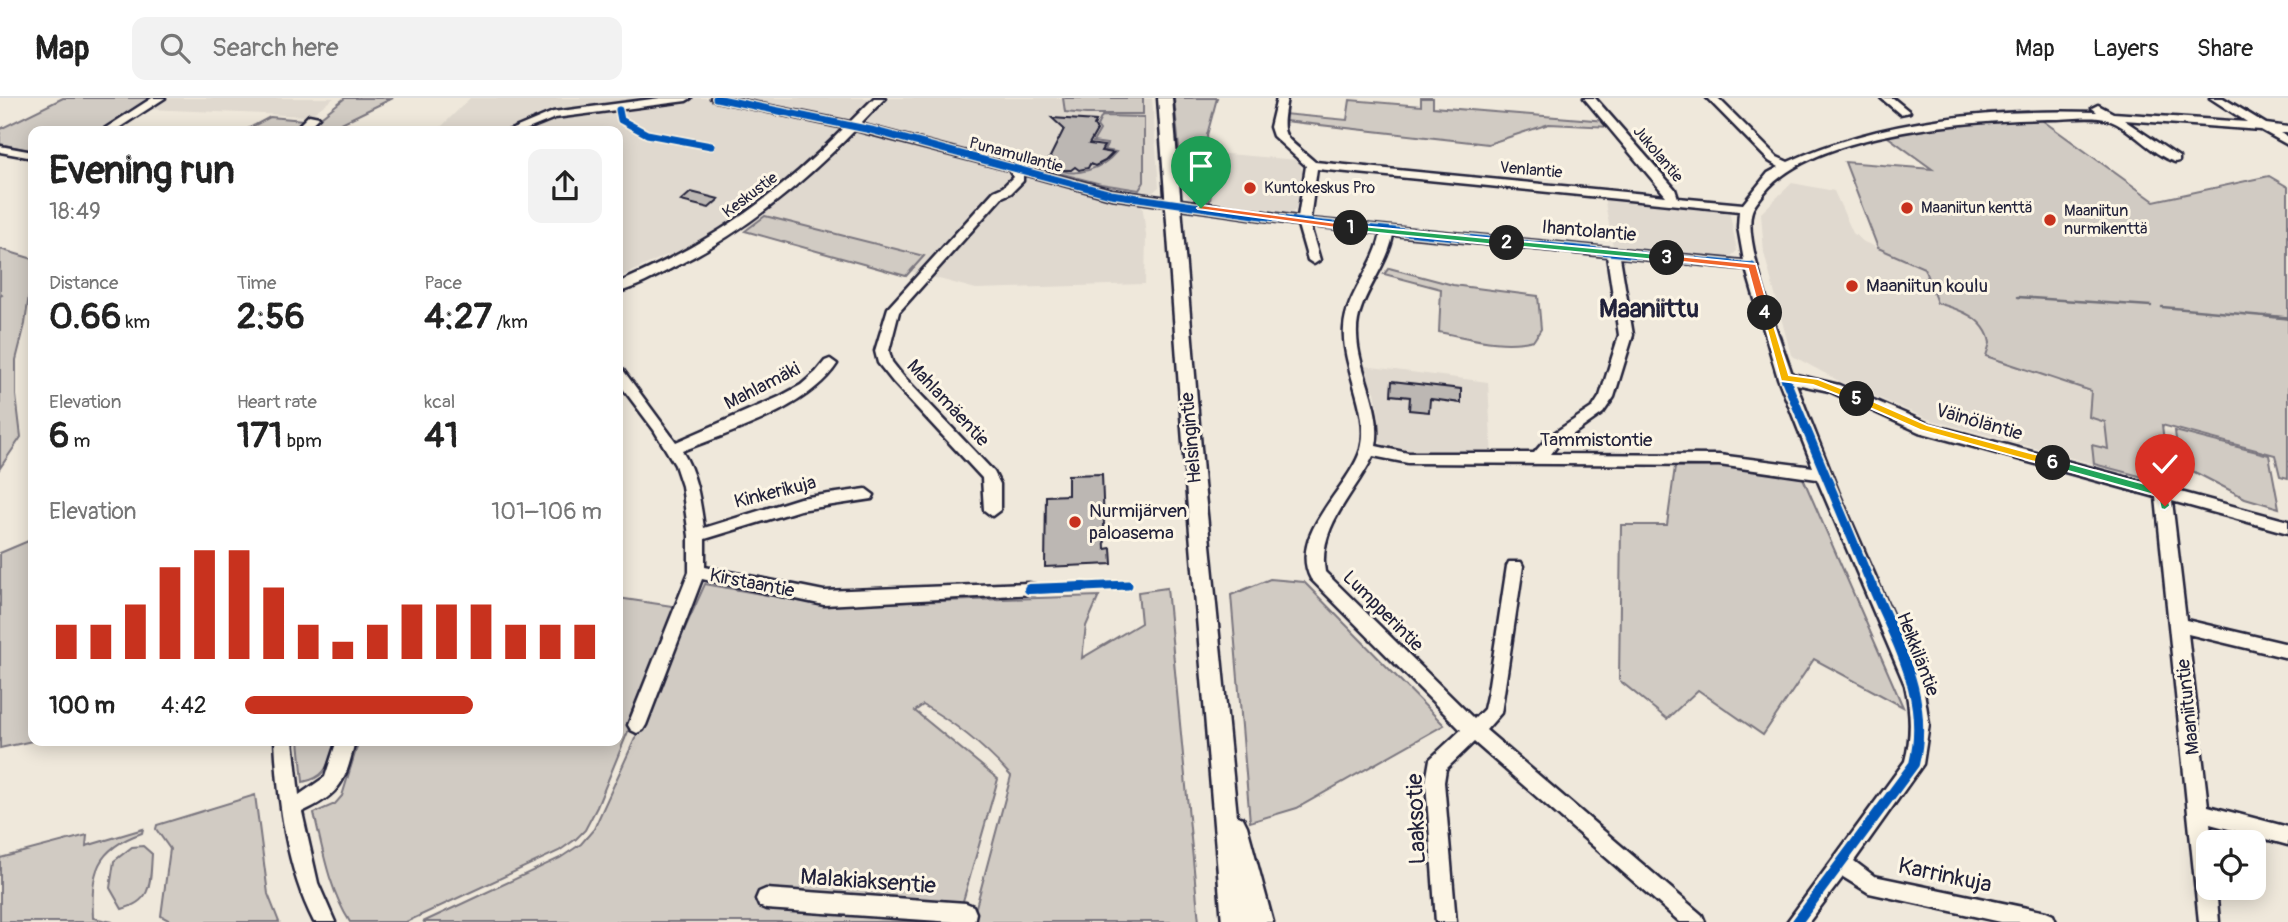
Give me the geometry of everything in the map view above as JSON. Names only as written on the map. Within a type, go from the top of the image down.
[{"type":"main road","name":"Helsingintie","points":[[1165,98],[1195,484],[1235,922]]},
{"type":"main road","name":"Helsingintie","points":[[1223,778],[1260,922]]},
{"type":"street","points":[[115,126],[160,98]]},
{"type":"street","points":[[526,126],[554,115],[686,98]]},
{"type":"street","name":"Keskustie","points":[[623,286],[678,260],[744,222],[783,192],[880,98]]},
{"type":"street","points":[[1282,98],[1276,127],[1279,136],[1312,165],[1303,222],[1314,260]]},
{"type":"street","name":"Jukolantie","points":[[1589,98],[1671,192],[1673,200]]},
{"type":"street","points":[[1712,98],[1773,159],[1786,166]]},
{"type":"street","points":[[1882,118],[1910,112],[1886,98]]},
{"type":"street","points":[[2215,98],[2288,142]]},
{"type":"street","name":"Punamullantie","points":[[722,99],[851,128],[871,130],[1091,198],[1175,207]]},
{"type":"street","points":[[554,100],[554,115]]},
{"type":"street","points":[[2059,103],[2092,104],[2288,130]]},
{"type":"street","points":[[2092,104],[2175,159]]},
{"type":"street","points":[[303,126],[313,117]]},
{"type":"street","points":[[1746,208],[1776,173],[1818,144],[1860,125]]},
{"type":"street","points":[[0,149],[28,154]]},
{"type":"street","name":"Venlantie","points":[[1312,165],[1746,208]]},
{"type":"street","name":"Mahlamäentie","points":[[992,510],[992,485],[989,476],[898,379],[885,363],[882,351],[893,311],[999,194],[1006,190],[1014,174]]},
{"type":"street","name":"Ihantolantie","points":[[1175,207],[1202,216],[1254,216],[1387,232],[1752,266]]},
{"type":"street","name":"Heikkiläntie","points":[[1746,208],[1745,219],[1752,266],[1785,378],[1823,474],[1914,685],[1922,734],[1914,764],[1797,922]]},
{"type":"street","points":[[1368,450],[1368,426],[1350,334],[1354,313],[1385,251],[1387,232]]},
{"type":"street","points":[[1537,460],[1553,441],[1598,410],[1607,397],[1626,335],[1613,253]]},
{"type":"street","name":"Mahlamäki","points":[[675,448],[796,394],[826,374],[830,364]]},
{"type":"street","name":"Väinöläntie","points":[[1785,378],[1834,388],[1924,428],[2288,527]]},
{"type":"street","name":"Kirstaantie","points":[[623,380],[675,448],[690,486],[697,536],[697,572],[824,598],[1028,589]]},
{"type":"street","name":"Tammistontie","points":[[1368,450],[1408,458],[1719,460],[1823,474]]},
{"type":"street","name":"Lumpperintie","points":[[1368,450],[1317,537],[1312,561],[1317,575],[1473,730],[1695,922]]},
{"type":"street","name":"Maaniituntie","points":[[2163,493],[2209,922]]},
{"type":"street","name":"Kinkerikuja","points":[[697,536],[800,505],[866,495]]},
{"type":"street","name":"Laaksotie","points":[[1446,922],[1435,782],[1437,765],[1492,713],[1514,566]]},
{"type":"street","points":[[636,725],[697,572]]},
{"type":"street","points":[[2178,625],[2288,651]]},
{"type":"street","points":[[285,746],[301,854],[318,911],[325,922]]},
{"type":"street","points":[[293,807],[326,792],[337,776],[344,746]]},
{"type":"street","points":[[2199,812],[2288,836]]},
{"type":"street","name":"Karrinkuja","points":[[1840,863],[1869,884],[2046,922]]},
{"type":"street","name":"Malakiaksentie","points":[[766,899],[965,918]]},
{"type":"shaded area","points":[[63,98],[152,98],[110,126],[28,126],[28,150],[0,144],[0,129]]},
{"type":"shaded area","points":[[165,98],[334,98],[309,116],[147,109]]},
{"type":"shaded area","points":[[345,98],[393,98],[335,126],[309,126]]},
{"type":"shaded area","points":[[470,98],[1152,98],[1159,187],[1142,202],[1146,235],[1145,284],[976,289],[739,225],[678,260],[667,255],[623,276],[623,126],[442,126]]},
{"type":"shaded area","points":[[1063,98],[1143,98],[1143,114],[1065,112]]},
{"type":"shaded area","points":[[1174,98],[1217,98],[1207,135],[1208,150],[1216,153],[1210,201],[1195,188],[1190,163],[1179,148]]},
{"type":"shaded area","points":[[1421,98],[1433,98],[1433,107],[1606,121],[1610,127],[1549,124],[1488,144],[1285,121],[1284,114],[1347,120],[1350,100],[1421,106]]},
{"type":"shaded area","points":[[2028,110],[2154,201],[2269,176],[2288,187],[2288,478],[2280,476],[2275,455],[2162,425],[2167,466],[2162,482],[2094,464],[2092,445],[2108,449],[2105,422],[2089,417],[2091,391],[1986,356],[1990,343],[1983,327],[1970,316],[1937,303],[1924,268],[1878,248],[1845,162],[1932,169],[1884,134],[1994,115],[1989,112]]},
{"type":"shaded area","points":[[1102,116],[1144,117],[1144,182],[1139,190],[1101,184],[1032,166],[1046,161],[1058,164],[1056,168],[1064,171],[1080,172],[1104,163],[1116,152],[1104,150],[1107,144],[1093,142],[1100,130],[1097,126]]},
{"type":"shaded area","points":[[270,117],[304,120],[297,126],[253,126]]},
{"type":"shaded area","points":[[1216,153],[1299,160],[1304,176],[1298,209],[1290,213],[1210,201]]},
{"type":"shaded area","name":"Maaniitun koulu","points":[[1792,183],[1834,191],[1853,233],[1864,242],[1924,268],[1937,303],[1965,313],[1987,331],[1990,344],[1986,356],[2091,391],[2089,417],[2105,421],[2108,449],[2093,445],[2094,464],[1928,419],[1839,381],[1791,355],[1764,253],[1761,213]]},
{"type":"shaded area","points":[[1604,197],[1723,211],[1730,215],[1737,251],[1730,257],[1613,246]]},
{"type":"shaded area","points":[[765,216],[924,256],[906,276],[745,231]]},
{"type":"shaded area","points":[[0,249],[28,257],[28,302],[16,360],[16,395],[21,437],[0,468],[2,295]]},
{"type":"shaded area","points":[[1389,268],[1453,285],[1538,296],[1541,329],[1534,340],[1510,343],[1439,332],[1441,289],[1384,274]]},
{"type":"shaded area","points":[[1364,366],[1488,382],[1492,459],[1408,458],[1386,449],[1379,440],[1376,423],[1380,420],[1375,392],[1368,383]]},
{"type":"shaded area","points":[[2175,431],[2269,455],[2279,508],[2245,498],[2179,464]]},
{"type":"shaded area","points":[[1732,466],[1803,478],[1903,707],[1814,659],[1763,735],[1698,690],[1667,719],[1619,680],[1621,525],[1667,525],[1675,467]]},
{"type":"shaded area","points":[[28,541],[28,742],[0,748],[0,553]]},
{"type":"shaded area","points":[[1270,579],[1304,582],[1444,725],[1297,808],[1250,822],[1231,595]]},
{"type":"shaded area","points":[[705,584],[822,605],[1099,596],[1086,626],[1082,658],[1141,623],[1138,592],[1167,588],[1199,922],[972,922],[1011,776],[970,737],[923,705],[915,711],[998,779],[957,922],[423,922],[560,858],[581,844],[594,829]]},
{"type":"shaded area","points":[[623,599],[679,607],[623,744]]},
{"type":"shaded area","points":[[300,746],[334,746],[323,772],[312,780],[303,782]]},
{"type":"shaded area","points":[[357,746],[622,746],[597,807],[585,830],[576,839],[559,851],[406,922],[350,922],[343,909],[332,883],[314,813],[335,804],[342,796]]},
{"type":"shaded area","points":[[255,795],[268,894],[279,922],[172,922],[161,916],[170,849],[156,829],[157,825]]},
{"type":"shaded area","points":[[143,829],[142,833],[126,839],[105,855],[95,876],[93,918],[113,922],[0,922],[0,858],[87,835],[86,846]]},
{"type":"shaded area","points":[[143,846],[152,854],[148,889],[139,901],[122,909],[110,888],[114,861],[132,847]]},
{"type":"building","points":[[1052,118],[1096,121],[1094,126],[1097,130],[1089,144],[1104,146],[1101,151],[1113,153],[1095,166],[1090,164],[1088,168],[1079,170],[1075,167],[1071,170],[1058,170],[1061,163],[1048,161],[1064,129]]},
{"type":"building","points":[[691,192],[719,199],[709,208],[681,201]]},
{"type":"building","points":[[1392,381],[1461,389],[1461,403],[1430,399],[1429,412],[1409,410],[1410,397],[1391,395]]},
{"type":"building","name":"Nurmijärven paloasema","points":[[1102,474],[1105,549],[1111,548],[1112,564],[1045,567],[1046,496],[1068,495],[1068,475]]},
{"type":"waterway","points":[[2018,297],[2151,306]]},
{"type":"waterway","points":[[2162,307],[2287,318]]},
{"type":"waterway","points":[[2267,316],[2288,318]]},
{"type":"cycle path","points":[[716,98],[871,130],[1111,194],[1303,222],[1752,266]]},
{"type":"cycle path","points":[[619,110],[621,120],[647,134],[711,146]]},
{"type":"cycle path","points":[[1785,378],[1914,685],[1920,724],[1914,764],[1797,922]]},
{"type":"cycle path","points":[[1029,589],[1128,585]]},
{"type":"place","name":"Kuntokeskus Pro","points":[[1250,188]]},
{"type":"place","name":"Maaniitun kenttä","points":[[1907,208]]},
{"type":"place","name":"Maaniitun nurmikenttä","points":[[2050,220]]},
{"type":"place","name":"Maaniitun koulu","points":[[1852,286]]},
{"type":"place","name":"Nurmijärven paloasema","points":[[1075,522]]},
{"type":"district","name":"Maaniittu","points":[[1649,309]]},
{"type":"route","points":[[1201,208],[1387,232],[1752,266],[1785,378],[1834,388],[1924,428],[2163,493],[2165,506]]}]
